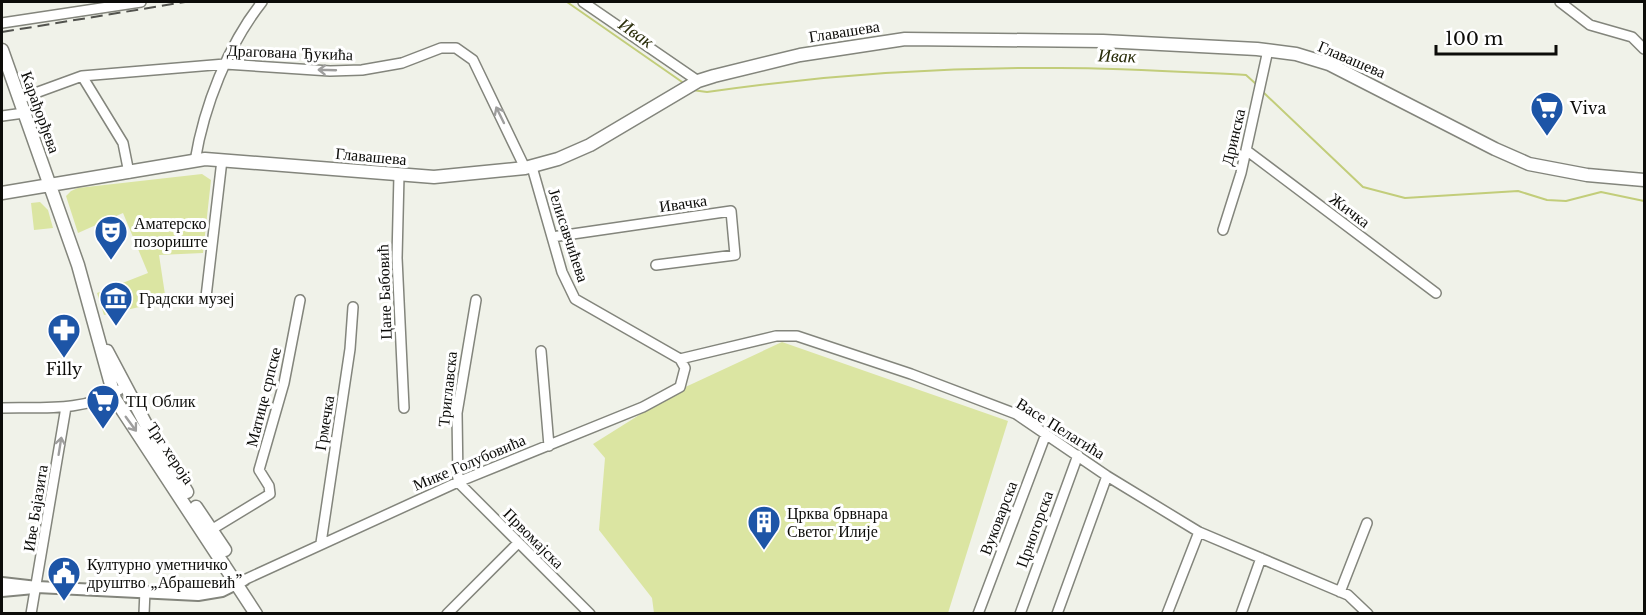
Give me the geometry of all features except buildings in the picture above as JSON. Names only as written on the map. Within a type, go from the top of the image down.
[{"type":"main road","name":"Главашева","points":[[2,193],[195,160],[222,160],[399,176],[454,176],[529,167],[590,145],[696,83],[742,67],[800,55],[905,39],[1103,41],[1268,50],[1311,58],[1329,64],[1529,164],[1587,175],[1644,180]]},
{"type":"main road","name":"Карађорђева","points":[[2,50],[51,185]]},
{"type":"main road","name":"Трг хероја","points":[[51,185],[97,331],[113,393],[125,416],[241,582]]},
{"type":"main road","name":"Трг хероја","points":[[97,331],[150,432],[208,532]]},
{"type":"main road","points":[[241,582],[256,614]]},
{"type":"main road","points":[[241,582],[264,614]]},
{"type":"street","points":[[2,23],[141,2]]},
{"type":"street","points":[[195,160],[200,132],[225,64],[262,2]]},
{"type":"street","points":[[583,2],[696,83]]},
{"type":"street","points":[[1560,2],[1590,25],[1632,37],[1644,49]]},
{"type":"street","name":"Драгована Ђукића","points":[[19,99],[82,76],[225,64],[330,71],[362,70],[402,63],[441,48],[456,48],[473,60],[529,167]]},
{"type":"street","name":"Дринска","points":[[1223,230],[1246,150],[1268,50]]},
{"type":"street","points":[[82,76],[123,143],[129,173]]},
{"type":"street","points":[[2,116],[24,113]]},
{"type":"street","name":"Жичка","points":[[1246,150],[1436,293]]},
{"type":"street","points":[[206,297],[222,160]]},
{"type":"street","name":"Јелисавчићева","points":[[529,167],[568,288],[576,299],[680,359]]},
{"type":"street","name":"Цане Бабовић","points":[[399,176],[397,258],[404,408]]},
{"type":"street","name":"Ивачка","points":[[552,237],[731,211],[735,255],[656,265]]},
{"type":"street","name":"Матице српске","points":[[208,532],[270,494],[269,486],[260,470],[284,383],[300,300]]},
{"type":"street","name":"Триглавска","points":[[458,482],[457,413],[476,300]]},
{"type":"street","name":"Грмечка","points":[[321,543],[350,349],[353,307]]},
{"type":"street","name":"Васе Пелагића","points":[[680,359],[776,336],[797,336],[911,374],[1016,414],[1107,476],[1199,532],[1340,592],[1355,600],[1368,614]]},
{"type":"street","points":[[541,351],[549,446]]},
{"type":"street","name":"Мике Голубовића","points":[[241,582],[321,543],[458,482],[643,407],[680,387],[684,379],[685,368],[680,359]]},
{"type":"street","points":[[2,408],[66,406],[94,401],[126,386]]},
{"type":"street","name":"Иве Бајазита","points":[[31,614],[66,406]]},
{"type":"street","name":"Вуковарска","points":[[978,614],[1046,434]]},
{"type":"street","name":"Црногорска","points":[[1020,614],[1078,455]]},
{"type":"street","points":[[1057,614],[1107,476]]},
{"type":"street","name":"Првомајска","points":[[458,482],[590,614]]},
{"type":"street","points":[[1340,592],[1366,523]]},
{"type":"street","points":[[1167,614],[1199,532]]},
{"type":"street","points":[[447,614],[518,543]]},
{"type":"street","points":[[1241,614],[1261,558]]},
{"type":"street","points":[[2,583],[37,587],[207,594],[241,582]]},
{"type":"street","points":[[2,591],[26,591],[37,587]]},
{"type":"street","points":[[144,614],[145,590]]},
{"type":"green space","points":[[202,174],[211,180],[203,253],[159,255],[166,301],[104,315],[97,293],[148,273],[123,213],[78,233],[66,196],[78,188]]},
{"type":"green space","points":[[40,202],[48,210],[53,228],[34,230],[31,203]]},
{"type":"green space","points":[[782,342],[1008,421],[948,613],[654,613],[652,598],[599,530],[605,458],[593,444],[679,390]]},
{"type":"waterway","name":"Ивак","points":[[567,2],[685,84]]},
{"type":"waterway","name":"Ивак","points":[[692,90],[707,92],[883,73],[1016,68],[1246,75],[1256,84]]},
{"type":"waterway","name":"Ивак","points":[[1262,91],[1363,187],[1405,198],[1518,191],[1547,200],[1566,201],[1601,192],[1644,201]]},
{"type":"railway","points":[[2,32],[185,2]]},
{"type":"place","name":"Viva","points":[[1547,137]]},
{"type":"place","name":"Аматерско позориште","points":[[111,261]]},
{"type":"place","name":"Градски музеј","points":[[116,327]]},
{"type":"place","name":"Filly","points":[[64,359]]},
{"type":"place","name":"ТЦ Облик","points":[[103,430]]},
{"type":"place","name":"Црква брвнара Светог Илије","points":[[764,551]]},
{"type":"place","name":"Културно уметничко друштво „Абрашевић”","points":[[64,602]]}]
